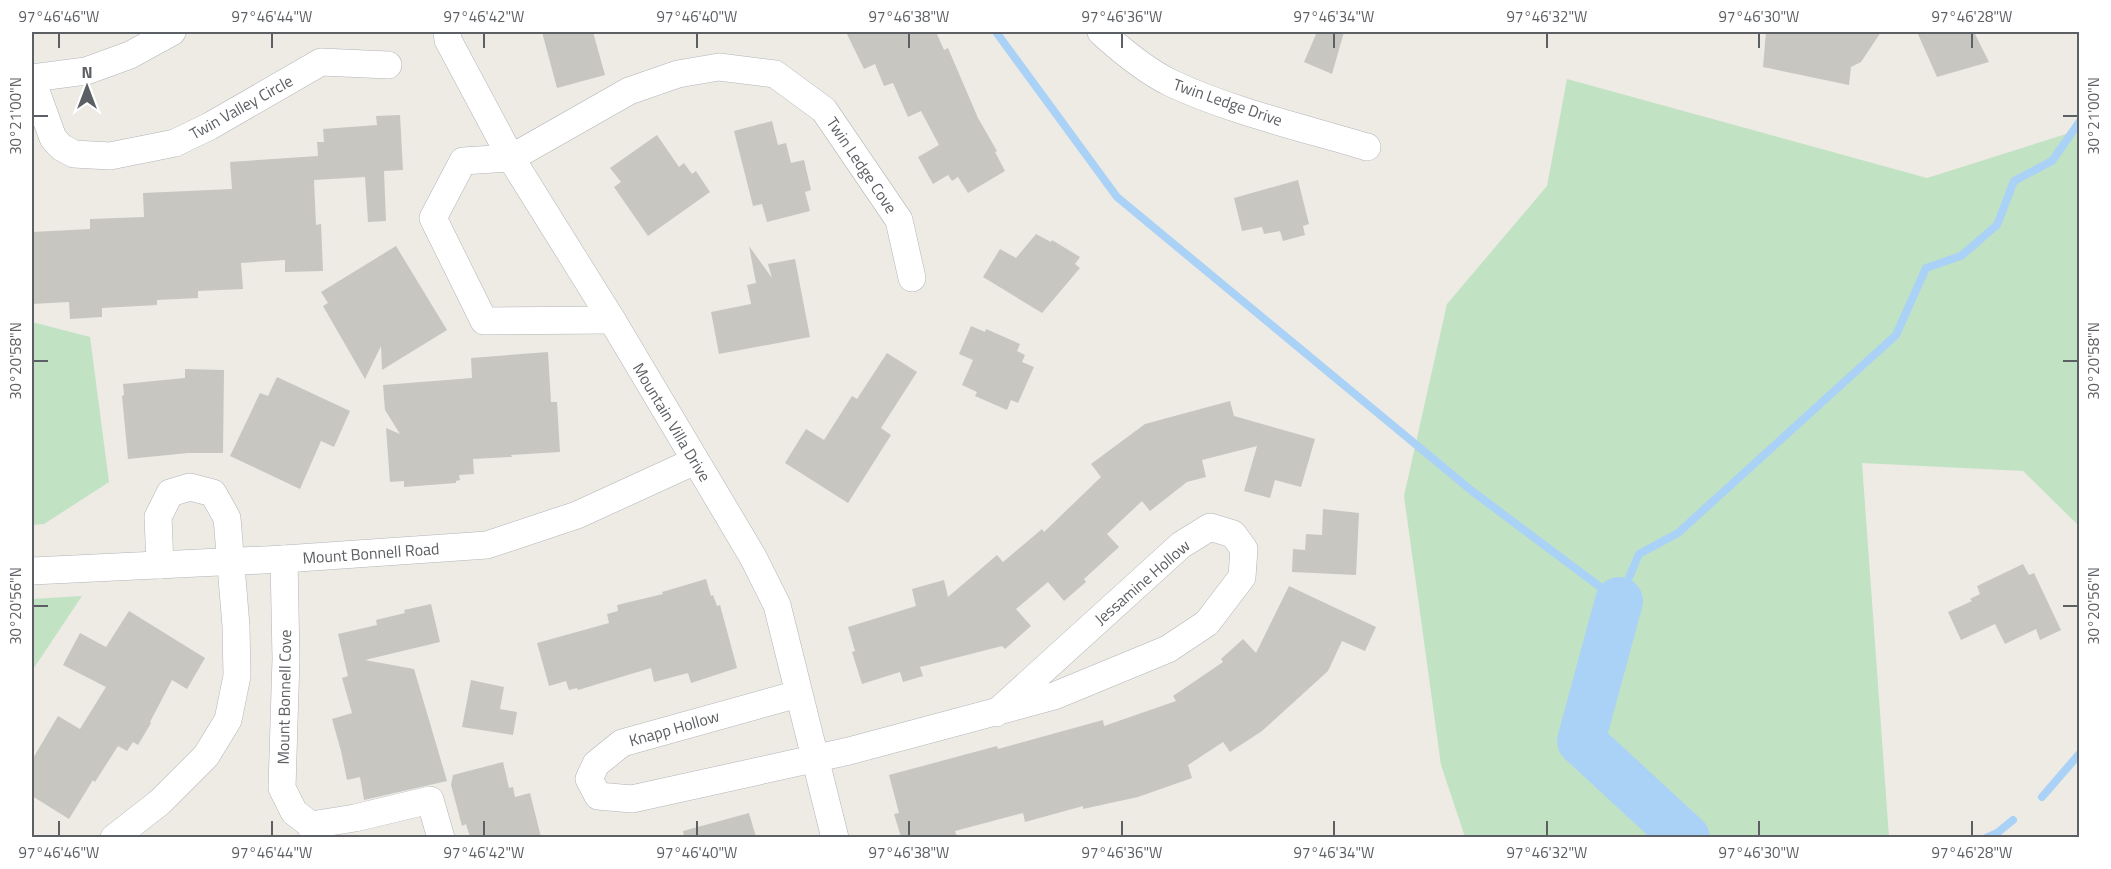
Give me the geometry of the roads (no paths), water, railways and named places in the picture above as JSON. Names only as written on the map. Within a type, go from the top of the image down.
[{"type":"street","points":[[32,79],[86,71],[130,55],[172,32]]},
{"type":"street","name":"Mountain Villa Drive","points":[[447,32],[448,40],[511,158],[612,320],[753,557],[777,605],[835,837]]},
{"type":"street","name":"Twin Ledge Drive","points":[[1101,32],[1122,51],[1170,82],[1224,104],[1367,147]]},
{"type":"street","name":"Twin Valley Circle","points":[[32,79],[53,138],[61,147],[74,154],[110,156],[175,143],[210,126],[321,62],[388,65]]},
{"type":"street","name":"Twin Ledge Cove","points":[[511,158],[629,91],[678,74],[719,67],[775,74],[824,110],[893,211],[899,220],[912,278]]},
{"type":"street","points":[[511,158],[463,161],[433,218],[484,321],[612,320]]},
{"type":"street","name":"Mount Bonnell Road","points":[[32,571],[284,559],[487,544],[577,515],[695,461]]},
{"type":"street","points":[[114,837],[160,802],[206,756],[228,720],[237,676],[236,626],[227,518],[213,493],[190,487],[170,493],[158,517],[160,565]]},
{"type":"street","name":"Jessamine Hollow","points":[[814,759],[996,713],[1054,696],[1168,649],[1207,623],[1242,577],[1244,549],[1233,534],[1210,527],[1180,544],[996,713]]},
{"type":"street","name":"Mount Bonnell Cove","points":[[284,559],[286,659],[282,788],[294,812],[313,831],[430,800],[441,837]]},
{"type":"street","name":"Knapp Hollow","points":[[798,694],[622,743],[596,764],[589,779],[598,795],[632,800],[814,759]]},
{"type":"waterway","points":[[996,32],[1117,197],[1472,491],[1619,601],[1639,554],[1678,533],[1896,335],[1926,268],[1961,256],[1997,225],[2014,181],[2052,161],[2080,121]]},
{"type":"waterway","points":[[1619,601],[1581,741],[1686,838]]},
{"type":"waterway","points":[[2042,797],[2080,753]]},
{"type":"waterway","points":[[1986,838],[1997,833],[2013,820]]}]
